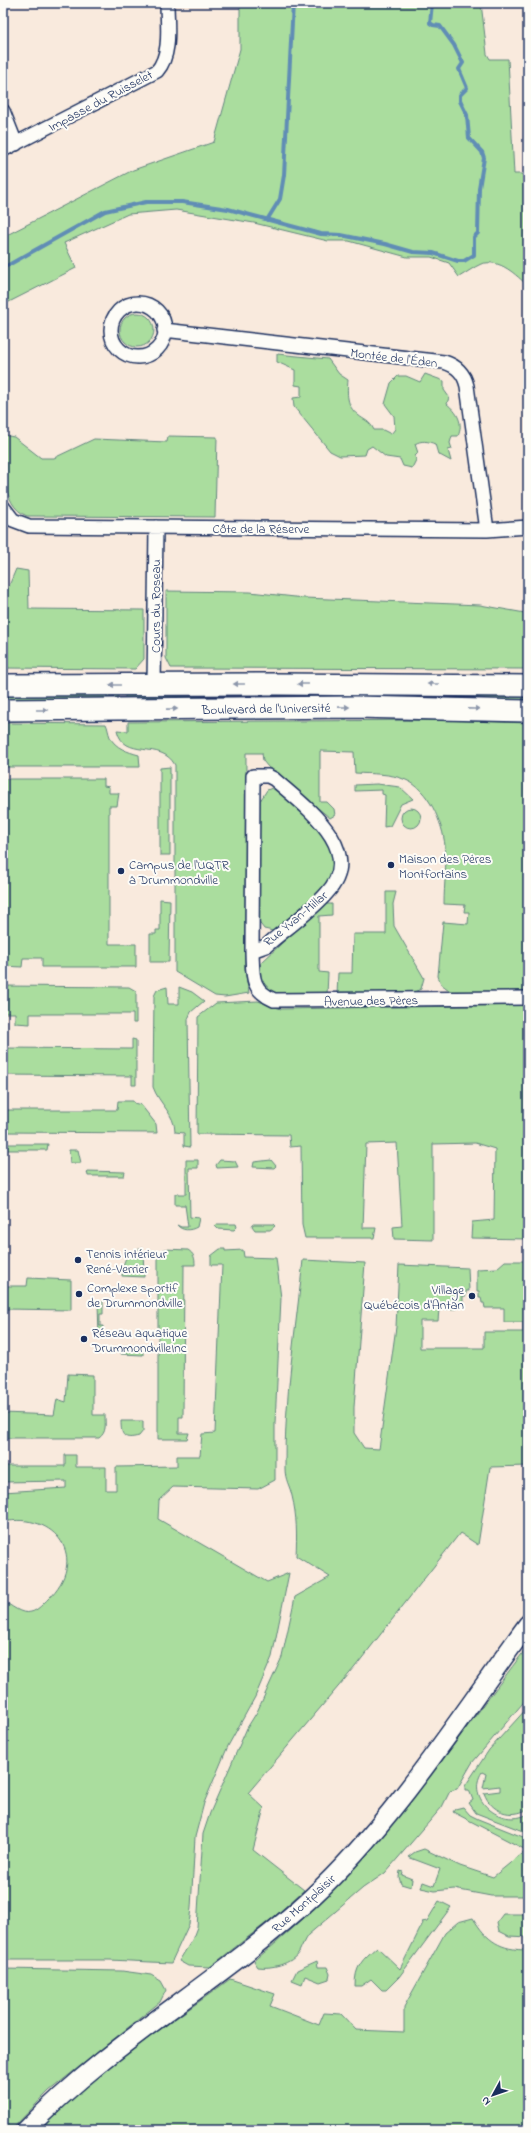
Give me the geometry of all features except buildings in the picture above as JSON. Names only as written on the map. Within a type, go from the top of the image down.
[{"type":"main road","name":"Boulevard de l'Université","points":[[3,685],[528,686]]},
{"type":"main road","name":"Boulevard de l'Université","points":[[3,710],[356,707],[528,711]]},
{"type":"street","name":"Impasse du Ruisselet","points":[[3,150],[157,70],[162,65],[166,53],[167,3]]},
{"type":"street","points":[[3,111],[16,144]]},
{"type":"street","points":[[137,303],[153,308],[159,314],[164,330],[163,339],[158,347],[151,353],[142,356],[133,356],[124,353],[117,347],[112,339],[111,330],[116,314],[129,304],[137,303]]},
{"type":"street","name":"Montée de l'Éden","points":[[164,330],[444,362],[457,367],[462,373],[467,386],[487,530]]},
{"type":"street","name":"Côte de la Réserve","points":[[3,507],[13,520],[29,526],[487,530],[528,527]]},
{"type":"street","name":"Cours du Roseau","points":[[154,685],[156,527]]},
{"type":"street","name":"Rue Yvan-Millar","points":[[262,775],[274,779],[322,822],[337,847],[339,862],[338,875],[327,894],[266,946],[252,951],[253,776],[262,775]]},
{"type":"street","name":"Avenue des Pères","points":[[252,951],[255,986],[260,993],[274,1000],[528,998]]},
{"type":"street","name":"Rue Montplaisir","points":[[26,2130],[97,2065],[272,1931],[328,1882],[380,1824],[528,1624]]},
{"type":"green space","points":[[240,3],[481,3],[487,54],[490,59],[508,59],[514,174],[526,174],[528,286],[507,269],[495,263],[481,264],[459,277],[449,263],[431,257],[407,257],[349,241],[328,241],[254,223],[176,210],[128,214],[64,243],[76,268],[5,304],[3,301],[3,237],[133,170],[214,142],[240,49]]},
{"type":"green space","points":[[134,313],[140,313],[149,318],[153,324],[153,336],[149,342],[140,347],[134,347],[125,342],[120,333],[120,327],[125,318]]},
{"type":"green space","points":[[277,354],[328,359],[339,374],[348,380],[347,390],[351,408],[360,417],[369,422],[374,430],[383,430],[391,434],[395,429],[394,416],[385,404],[391,383],[398,376],[406,376],[420,382],[425,374],[444,381],[444,390],[449,397],[447,404],[454,411],[460,422],[460,431],[458,436],[452,436],[450,443],[452,449],[448,450],[451,461],[438,454],[435,444],[425,441],[415,444],[418,453],[415,456],[416,460],[412,468],[403,466],[400,459],[386,457],[372,446],[367,449],[365,455],[340,456],[330,451],[294,407],[293,398],[301,397],[301,386],[295,385],[295,370],[277,362]]},
{"type":"green space","points":[[3,435],[14,437],[41,458],[54,458],[94,439],[167,442],[168,436],[217,437],[215,517],[27,516],[18,510],[8,493],[3,470]]},
{"type":"green space","points":[[16,569],[28,571],[29,609],[144,610],[144,659],[135,669],[3,668],[3,600]]},
{"type":"green space","points":[[526,590],[528,590],[528,669],[171,668],[166,658],[166,591],[250,592],[304,598],[480,605],[525,613]]},
{"type":"green space","points":[[3,692],[118,692],[118,701],[3,701]]},
{"type":"green space","points":[[125,692],[528,693],[528,700],[125,702]]},
{"type":"green space","points":[[445,720],[528,723],[528,993],[453,993],[441,984],[438,976],[443,922],[468,924],[469,912],[464,912],[465,905],[444,904],[446,853],[444,837],[438,817],[427,799],[414,784],[400,778],[387,775],[355,773],[354,752],[320,751],[320,802],[327,802],[334,809],[335,815],[330,818],[268,767],[263,761],[262,753],[246,753],[245,970],[249,993],[225,997],[215,996],[175,972],[175,765],[169,757],[161,753],[127,745],[121,739],[117,730],[128,731],[128,722]]},
{"type":"green space","points":[[3,723],[106,724],[112,741],[118,747],[139,755],[140,767],[3,767]]},
{"type":"green space","points":[[170,767],[170,855],[160,855],[160,768]]},
{"type":"green space","points":[[3,779],[104,779],[104,786],[109,787],[109,793],[119,793],[117,806],[109,806],[109,944],[136,944],[136,967],[42,967],[42,958],[23,958],[22,967],[3,966]]},
{"type":"green space","points":[[377,784],[400,787],[413,799],[401,804],[390,826],[384,827],[385,795],[382,794],[382,790],[355,791],[355,785]]},
{"type":"green space","points":[[272,788],[285,796],[325,833],[333,853],[333,869],[325,887],[273,931],[264,929],[258,921],[260,801],[267,790]]},
{"type":"green space","points":[[411,808],[418,811],[421,818],[418,825],[411,828],[404,825],[401,818],[404,811]]},
{"type":"green space","points":[[386,892],[396,892],[393,904],[394,926],[424,978],[421,989],[409,994],[337,995],[338,973],[352,973],[353,934],[386,934]]},
{"type":"green space","points":[[160,899],[170,900],[169,962],[150,962],[150,934],[156,934],[156,930],[160,930]]},
{"type":"green space","points":[[323,904],[332,904],[332,915],[319,916],[319,972],[328,973],[327,995],[293,996],[281,995],[272,992],[264,986],[260,976],[261,963]]},
{"type":"green space","points":[[3,986],[129,987],[136,991],[136,1023],[133,1023],[133,1014],[30,1014],[30,1024],[15,1023],[15,1013],[3,1013]]},
{"type":"green space","points":[[167,987],[168,1004],[179,1004],[179,987],[192,992],[204,1001],[191,1012],[188,1019],[190,1147],[184,1146],[184,1133],[175,1132],[170,1114],[159,1099],[153,1087],[154,996],[157,990]]},
{"type":"green space","points":[[258,1001],[281,1009],[528,1005],[528,1239],[471,1238],[472,1222],[494,1220],[495,1149],[475,1143],[433,1144],[433,1240],[394,1239],[393,1227],[402,1226],[397,1143],[366,1144],[363,1228],[376,1228],[374,1238],[305,1238],[302,1225],[301,1146],[290,1147],[289,1135],[197,1134],[198,1017],[216,1003]]},
{"type":"green space","points":[[132,1039],[136,1040],[136,1085],[132,1085],[132,1076],[3,1075],[3,1048],[132,1049]]},
{"type":"green space","points":[[118,1101],[133,1101],[134,1103],[141,1105],[156,1124],[157,1133],[3,1132],[3,1110],[117,1110]]},
{"type":"green space","points":[[3,1144],[48,1144],[47,1150],[3,1150]]},
{"type":"green space","points":[[69,1150],[78,1150],[81,1163],[70,1163]]},
{"type":"green space","points":[[186,1160],[198,1160],[198,1168],[189,1168],[190,1217],[199,1218],[197,1227],[189,1230],[181,1228],[177,1225],[181,1227],[188,1227],[185,1205],[175,1205],[175,1194],[186,1194]]},
{"type":"green space","points":[[220,1160],[235,1161],[238,1167],[217,1168],[216,1165]]},
{"type":"green space","points":[[271,1160],[276,1166],[274,1168],[253,1167],[254,1162]]},
{"type":"green space","points":[[87,1171],[125,1172],[124,1176],[88,1176]]},
{"type":"green space","points":[[217,1224],[236,1224],[237,1227],[234,1230],[218,1229],[215,1226]]},
{"type":"green space","points":[[253,1224],[273,1224],[275,1226],[270,1230],[255,1230],[252,1226]]},
{"type":"green space","points":[[143,1248],[144,1277],[122,1276],[123,1265],[129,1254]]},
{"type":"green space","points":[[165,1249],[188,1250],[194,1256],[195,1260],[195,1265],[184,1265],[183,1417],[179,1417],[179,1433],[189,1433],[187,1439],[158,1439],[158,1257]]},
{"type":"green space","points":[[220,1249],[225,1249],[225,1251],[243,1250],[244,1257],[276,1258],[281,1298],[275,1423],[275,1480],[258,1489],[173,1487],[159,1500],[158,1519],[267,1582],[289,1573],[272,1657],[255,1697],[228,1746],[204,1803],[195,1837],[189,1924],[171,1963],[110,1960],[3,1960],[3,1601],[16,1609],[27,1613],[38,1609],[60,1584],[66,1569],[66,1554],[61,1541],[52,1531],[38,1524],[22,1521],[3,1522],[3,1492],[66,1488],[66,1481],[3,1482],[3,1466],[65,1466],[65,1455],[76,1455],[76,1467],[106,1467],[106,1490],[116,1490],[116,1467],[177,1466],[177,1456],[200,1456],[202,1434],[215,1433],[222,1265],[211,1265],[211,1256]]},
{"type":"green space","points":[[303,1260],[365,1263],[354,1407],[354,1433],[364,1448],[379,1449],[396,1327],[399,1265],[468,1268],[469,1291],[466,1291],[466,1296],[463,1296],[463,1303],[456,1303],[456,1309],[439,1309],[438,1321],[420,1321],[420,1348],[484,1348],[484,1332],[523,1332],[523,1322],[504,1322],[504,1308],[485,1308],[481,1297],[479,1297],[479,1291],[477,1291],[477,1269],[497,1268],[505,1261],[528,1261],[528,1466],[490,1467],[478,1545],[460,1533],[355,1667],[248,1793],[264,1808],[253,1850],[304,1890],[275,1916],[210,1967],[188,1966],[179,1961],[192,1940],[197,1927],[203,1834],[210,1813],[247,1728],[257,1712],[282,1657],[295,1597],[330,1577],[296,1556],[296,1518],[291,1492],[285,1473],[288,1391]]},
{"type":"green space","points":[[28,1278],[71,1280],[71,1310],[4,1309],[3,1286],[27,1286]]},
{"type":"green space","points":[[98,1302],[103,1302],[103,1314],[100,1314],[100,1326],[103,1326],[102,1339],[99,1338]]},
{"type":"green space","points":[[122,1348],[143,1348],[143,1355],[121,1354]]},
{"type":"green space","points":[[68,1374],[93,1375],[93,1415],[105,1415],[105,1428],[102,1436],[99,1438],[3,1438],[3,1413],[54,1415],[57,1399],[66,1402]]},
{"type":"green space","points":[[121,1421],[143,1421],[143,1431],[139,1436],[124,1436]]},
{"type":"green space","points":[[528,1646],[528,1697],[472,1763],[457,1789],[450,1791],[442,1807],[385,1873],[363,1888],[308,1935],[296,1956],[281,1965],[258,1967],[254,1961],[294,1927],[367,1853],[433,1771]]},
{"type":"green space","points":[[528,1707],[528,1809],[522,1812],[508,1813],[502,1812],[491,1805],[484,1793],[500,1791],[500,1786],[483,1788],[486,1774],[482,1772],[478,1782],[478,1792],[482,1801],[488,1808],[497,1814],[517,1818],[528,1814],[528,1833],[476,1813],[469,1803],[473,1800],[469,1790],[465,1790],[465,1786],[489,1750]]},
{"type":"green space","points":[[463,1807],[470,1815],[478,1819],[528,1839],[528,1896],[491,1896],[454,1889],[435,1891],[421,1888],[423,1882],[434,1886],[440,1869],[408,1857],[415,1852],[424,1849],[460,1866],[493,1877],[526,1850],[453,1812],[455,1809]]},
{"type":"green space","points":[[400,1871],[403,1872],[402,1875],[412,1879],[411,1887],[401,1884],[399,1877]]},
{"type":"green space","points":[[439,1901],[451,1907],[399,1977],[386,1990],[382,1990],[371,1979],[361,1986],[355,1986],[356,1973],[360,1964],[377,1947],[400,1969],[423,1923],[422,1922],[427,1921]]},
{"type":"green space","points":[[503,1914],[528,1914],[528,1937],[509,1936],[499,1931],[497,1922]]},
{"type":"green space","points":[[473,1918],[484,1933],[495,1943],[518,1950],[528,1950],[528,2130],[41,2130],[84,2088],[156,2032],[230,1979],[275,1994],[270,2006],[319,2025],[324,2013],[341,2014],[356,2030],[404,2032],[404,2007],[445,1933],[458,1922]]},
{"type":"green space","points":[[317,1961],[318,1967],[327,1967],[330,1974],[329,1979],[320,1982],[305,1976],[302,1984],[292,1980],[297,1970]]},
{"type":"green space","points":[[3,1969],[122,1971],[151,1975],[161,1981],[166,1990],[160,2002],[49,2091],[11,2130],[3,2130]]},
{"type":"waterway","points":[[267,220],[280,199],[284,175],[293,3]]},
{"type":"waterway","points":[[3,268],[105,211],[146,202],[182,202],[228,209],[321,234],[341,235],[385,244],[413,252],[433,253],[458,261],[464,261],[474,255],[474,237],[478,233],[479,188],[484,158],[482,152],[469,138],[467,115],[460,101],[460,95],[467,88],[459,69],[463,63],[454,45],[440,26],[430,23],[432,3]]},
{"type":"place","name":"Maison des Pères Montfortains","points":[[391,865]]},
{"type":"place","name":"Campus de l'UQTR à Drummondville","points":[[121,871]]},
{"type":"place","name":"Tennis intérieur René-Verrier","points":[[78,1260]]},
{"type":"place","name":"Complexe sportif de Drummondville","points":[[79,1294]]},
{"type":"place","name":"Village Québécois d'Antan","points":[[472,1296]]},
{"type":"place","name":"Réseau aquatique DrummondvilleInc","points":[[84,1339]]}]
